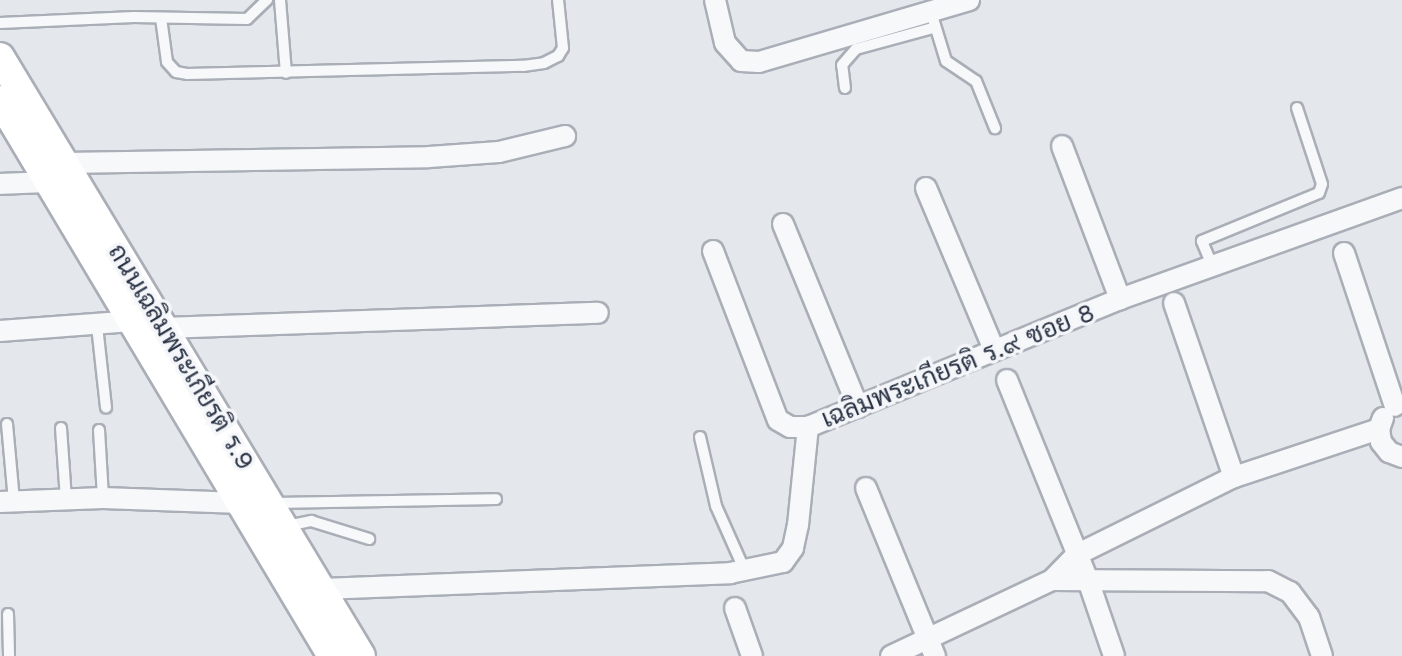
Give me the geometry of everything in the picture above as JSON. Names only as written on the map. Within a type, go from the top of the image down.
[{"type":"main road","name":"ถนนเฉลิมพระเกียรติ ร.9","points":[[0,57],[132,321],[332,656]]},
{"type":"main road","name":"ถนนเฉลิมพระเกียรติ ร.9","points":[[0,100],[56,172],[163,328],[361,656]]},
{"type":"street","points":[[715,0],[725,43],[741,61],[759,62],[932,20],[969,0]]},
{"type":"street","points":[[0,184],[56,172],[499,152],[565,136]]},
{"type":"street","points":[[1062,146],[1120,299]]},
{"type":"street","points":[[926,188],[994,350]]},
{"type":"street","name":"เฉลิมพระเกียรติ ร.๙ ซอย 8","points":[[322,589],[745,571],[783,562],[793,548],[808,427],[1120,299],[1402,198]]},
{"type":"street","points":[[783,224],[858,407]]},
{"type":"street","points":[[713,251],[778,420],[790,427],[808,427]]},
{"type":"street","points":[[1344,253],[1399,406],[1384,415],[1379,429],[1381,442],[1389,452],[1402,457]]},
{"type":"street","points":[[1174,303],[1234,477]]},
{"type":"street","points":[[163,328],[598,313]]},
{"type":"street","points":[[0,331],[132,321]]},
{"type":"street","points":[[1007,380],[1089,583],[1114,656]]},
{"type":"street","points":[[891,656],[931,647],[1052,580],[1076,555],[1234,477],[1379,429]]},
{"type":"street","points":[[866,488],[931,647]]},
{"type":"street","points":[[7,501],[103,498],[241,503]]},
{"type":"street","points":[[1052,580],[1089,583],[1268,581],[1290,592],[1309,617],[1322,656]]},
{"type":"street","points":[[735,608],[752,656]]},
{"type":"lane","points":[[0,23],[247,19],[267,0]]},
{"type":"lane","points":[[280,0],[286,73]]},
{"type":"lane","points":[[161,18],[167,62],[176,72],[203,75],[286,73],[544,63],[558,56],[563,48],[558,0]]},
{"type":"lane","points":[[845,88],[842,65],[856,49],[932,20],[946,61],[981,88],[995,128]]},
{"type":"lane","points":[[1212,265],[1202,241],[1319,193],[1322,184],[1297,108]]},
{"type":"lane","points":[[97,326],[106,408]]},
{"type":"lane","points":[[7,424],[7,501]]},
{"type":"lane","points":[[61,428],[66,499]]},
{"type":"lane","points":[[99,430],[103,498]]},
{"type":"lane","points":[[700,437],[716,506],[745,571]]},
{"type":"lane","points":[[270,503],[496,499]]},
{"type":"lane","points":[[284,529],[290,523],[311,521],[369,539]]},
{"type":"lane","points":[[8,614],[9,656]]}]
